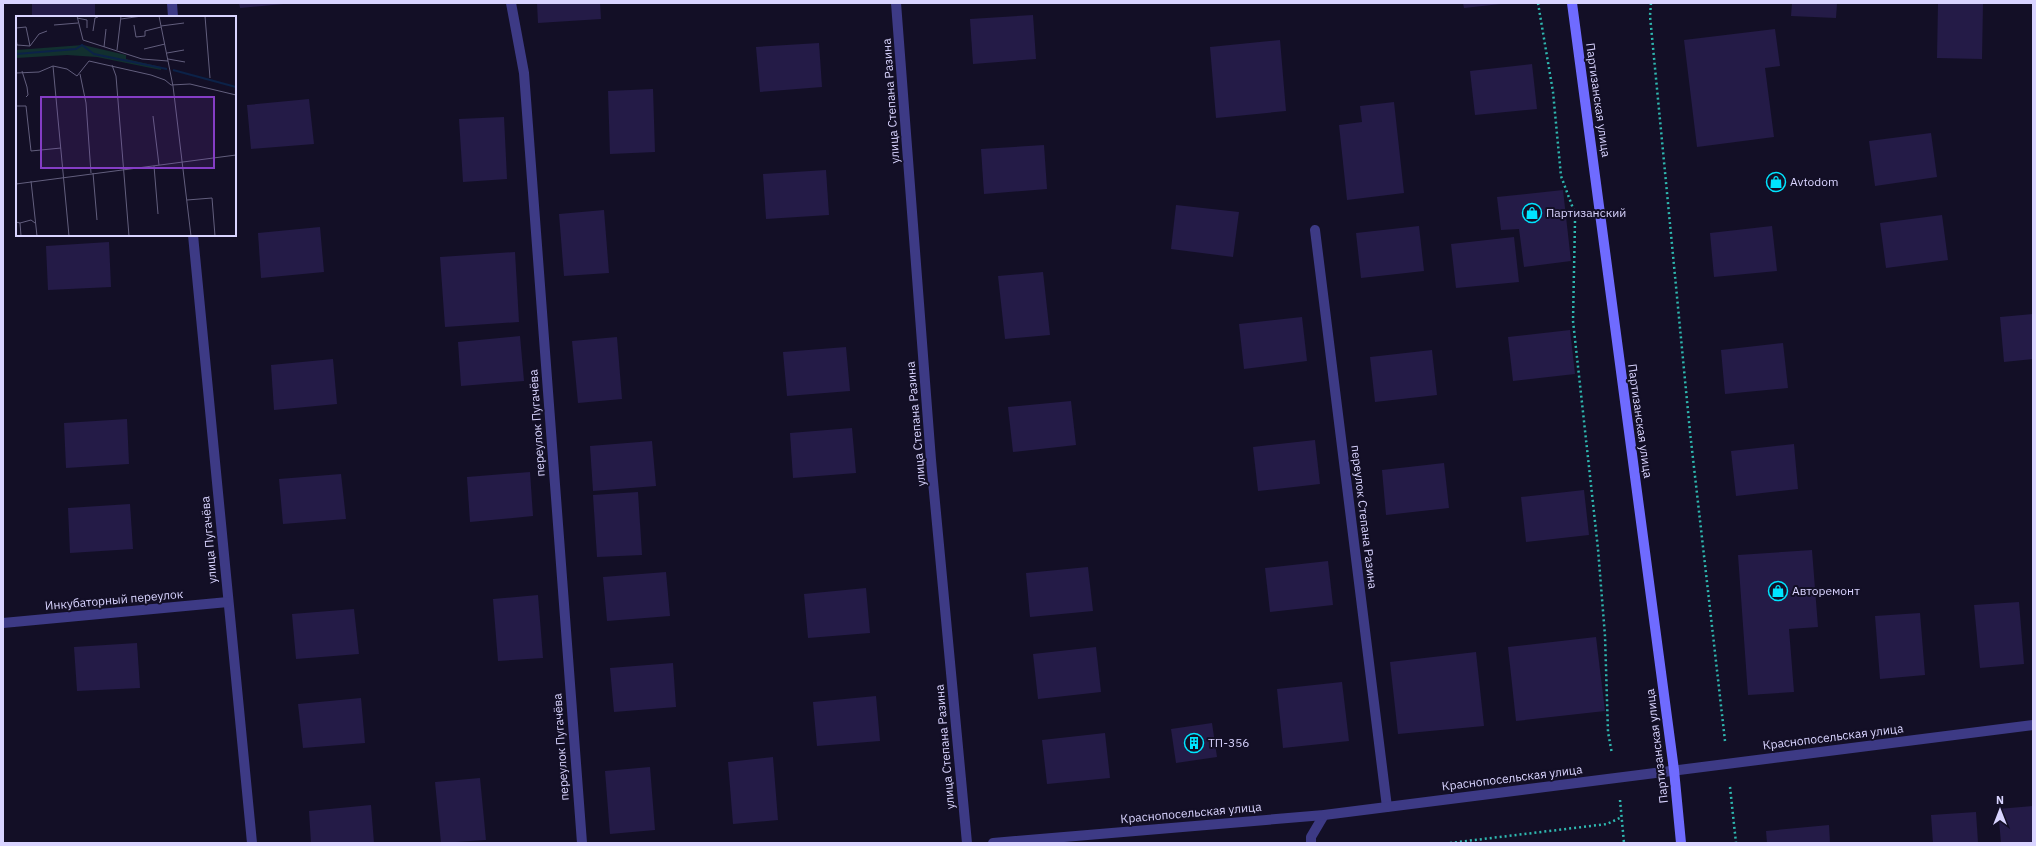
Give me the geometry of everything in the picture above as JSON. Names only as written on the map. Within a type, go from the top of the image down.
[{"type":"street","points":[[172,3],[173,16]]},
{"type":"street","name":"переулок Пугачёва","points":[[511,3],[524,73],[582,843]]},
{"type":"street","name":"улица Степана Разина","points":[[896,3],[931,460],[967,843]]},
{"type":"street","name":"Партизанская улица","points":[[1572,3],[1674,770],[1681,843]]},
{"type":"street","name":"переулок Степана Разина","points":[[1315,230],[1387,807]]},
{"type":"street","name":"улица Пугачёва","points":[[194,236],[252,843]]},
{"type":"street","name":"Инкубаторный переулок","points":[[3,623],[228,602]]},
{"type":"street","name":"Краснопосельская улица","points":[[993,843],[1324,815],[2033,725]]},
{"type":"street","points":[[1311,843],[1312,837],[1324,815]]},
{"type":"path","points":[[1538,3],[1553,92],[1561,176],[1576,215],[1573,321],[1598,549],[1605,636],[1608,732],[1622,817],[1624,843]]},
{"type":"path","points":[[1651,3],[1650,16],[1690,432],[1736,843]]},
{"type":"path","points":[[1450,843],[1607,824],[1622,817]]},
{"type":"building","points":[[32,3],[95,3],[95,16],[32,16]]},
{"type":"building","points":[[239,3],[284,3],[284,4],[240,8]]},
{"type":"building","points":[[537,3],[600,3],[601,19],[538,23]]},
{"type":"building","points":[[1463,3],[1501,3],[1501,4],[1464,8]]},
{"type":"building","points":[[1792,3],[1837,3],[1836,18],[1791,16]]},
{"type":"building","points":[[1938,3],[1983,3],[1982,59],[1937,58]]},
{"type":"building","points":[[1033,15],[1036,59],[973,64],[970,19]]},
{"type":"building","points":[[1775,29],[1780,66],[1765,68],[1774,137],[1697,147],[1684,40]]},
{"type":"building","points":[[1280,40],[1286,111],[1216,118],[1210,47]]},
{"type":"building","points":[[819,43],[822,87],[760,92],[756,47]]},
{"type":"building","points":[[1532,64],[1537,109],[1475,115],[1470,71]]},
{"type":"building","points":[[653,89],[655,152],[610,154],[608,91]]},
{"type":"building","points":[[309,99],[314,144],[251,149],[247,105]]},
{"type":"building","points":[[1394,102],[1404,193],[1347,200],[1339,125],[1362,122],[1360,106]]},
{"type":"building","points":[[504,117],[507,179],[463,182],[459,119]]},
{"type":"building","points":[[1931,133],[1937,177],[1875,186],[1869,141]]},
{"type":"building","points":[[1044,145],[1047,189],[984,194],[981,149]]},
{"type":"building","points":[[826,170],[829,215],[766,219],[763,174]]},
{"type":"building","name":"Партизанский","points":[[1563,190],[1571,261],[1524,267],[1519,229],[1501,230],[1497,197]]},
{"type":"building","points":[[1176,205],[1239,212],[1233,257],[1171,249]]},
{"type":"building","points":[[604,210],[609,273],[564,276],[559,214]]},
{"type":"building","points":[[1942,215],[1948,260],[1886,268],[1880,223]]},
{"type":"building","points":[[1419,226],[1424,271],[1361,278],[1356,233]]},
{"type":"building","points":[[1772,226],[1777,271],[1714,277],[1710,233]]},
{"type":"building","points":[[320,227],[324,272],[261,278],[258,233]]},
{"type":"building","points":[[1514,237],[1519,282],[1456,288],[1451,244]]},
{"type":"building","points":[[109,242],[111,287],[48,290],[46,246]]},
{"type":"building","points":[[515,252],[519,322],[445,327],[440,257]]},
{"type":"building","points":[[1043,272],[1050,335],[1005,339],[998,276]]},
{"type":"building","points":[[2033,314],[2033,359],[2004,362],[2000,317]]},
{"type":"building","points":[[1302,317],[1307,361],[1244,369],[1239,324]]},
{"type":"building","points":[[1570,330],[1575,374],[1513,381],[1508,337]]},
{"type":"building","points":[[520,336],[524,381],[461,386],[458,342]]},
{"type":"building","points":[[617,337],[622,399],[578,403],[572,341]]},
{"type":"building","points":[[1783,343],[1788,388],[1725,394],[1721,350]]},
{"type":"building","points":[[846,347],[850,391],[787,396],[783,352]]},
{"type":"building","points":[[1432,350],[1437,395],[1375,402],[1370,357]]},
{"type":"building","points":[[333,359],[337,404],[274,410],[271,365]]},
{"type":"building","points":[[1071,401],[1076,445],[1013,452],[1008,407]]},
{"type":"building","points":[[127,419],[129,464],[66,468],[64,423]]},
{"type":"building","points":[[852,428],[856,473],[793,478],[790,433]]},
{"type":"building","points":[[1315,440],[1320,484],[1258,491],[1253,447]]},
{"type":"building","points":[[652,441],[656,486],[593,491],[590,446]]},
{"type":"building","points":[[1794,444],[1798,489],[1736,496],[1731,451]]},
{"type":"building","points":[[1444,463],[1449,508],[1386,515],[1382,470]]},
{"type":"building","points":[[530,472],[533,516],[470,522],[467,477]]},
{"type":"building","points":[[341,474],[346,519],[283,524],[279,479]]},
{"type":"building","points":[[1584,490],[1589,535],[1526,542],[1521,497]]},
{"type":"building","points":[[638,492],[642,555],[597,557],[593,495]]},
{"type":"building","points":[[130,504],[133,549],[70,553],[68,508]]},
{"type":"building","name":"Авторемонт","points":[[1812,550],[1818,627],[1789,629],[1794,692],[1748,695],[1738,555]]},
{"type":"building","points":[[1328,561],[1333,605],[1270,612],[1265,568]]},
{"type":"building","points":[[1088,567],[1093,611],[1030,617],[1026,573]]},
{"type":"building","points":[[666,572],[670,616],[607,621],[603,577]]},
{"type":"building","points":[[866,588],[870,633],[808,638],[804,594]]},
{"type":"building","points":[[538,595],[543,658],[498,661],[493,599]]},
{"type":"building","points":[[2019,602],[2024,664],[1980,668],[1974,605]]},
{"type":"building","points":[[354,609],[359,654],[296,659],[292,614]]},
{"type":"building","points":[[1920,613],[1925,675],[1880,679],[1875,616]]},
{"type":"building","points":[[1596,637],[1605,711],[1516,721],[1508,647]]},
{"type":"building","points":[[137,643],[140,688],[77,691],[74,647]]},
{"type":"building","points":[[1096,647],[1101,692],[1038,699],[1033,654]]},
{"type":"building","points":[[1476,652],[1484,726],[1398,734],[1390,662]]},
{"type":"building","points":[[673,663],[676,707],[614,712],[610,668]]},
{"type":"building","points":[[1342,682],[1349,741],[1283,748],[1277,689]]},
{"type":"building","points":[[876,696],[880,741],[817,746],[813,702]]},
{"type":"building","points":[[361,698],[365,743],[303,748],[298,704]]},
{"type":"building","name":"ТП-356","points":[[1212,723],[1217,757],[1176,763],[1171,729]]},
{"type":"building","points":[[1105,733],[1110,778],[1047,784],[1042,740]]},
{"type":"building","points":[[773,757],[778,820],[733,824],[728,762]]},
{"type":"building","points":[[650,767],[655,830],[610,834],[605,771]]},
{"type":"building","points":[[480,778],[486,840],[441,843],[435,782]]},
{"type":"building","points":[[371,805],[374,843],[311,843],[309,811]]},
{"type":"building","points":[[2033,806],[2033,843],[2001,843],[1998,809]]},
{"type":"building","points":[[1976,812],[1978,843],[1933,843],[1931,815]]},
{"type":"building","points":[[1829,825],[1830,843],[1767,843],[1766,831]]},
{"type":"place","name":"Avtodom","points":[[1776,182]]},
{"type":"place","name":"Партизанский","points":[[1532,213]]},
{"type":"place","name":"Авторемонт","points":[[1778,591]]},
{"type":"place","name":"ТП-356","points":[[1194,743]]}]
